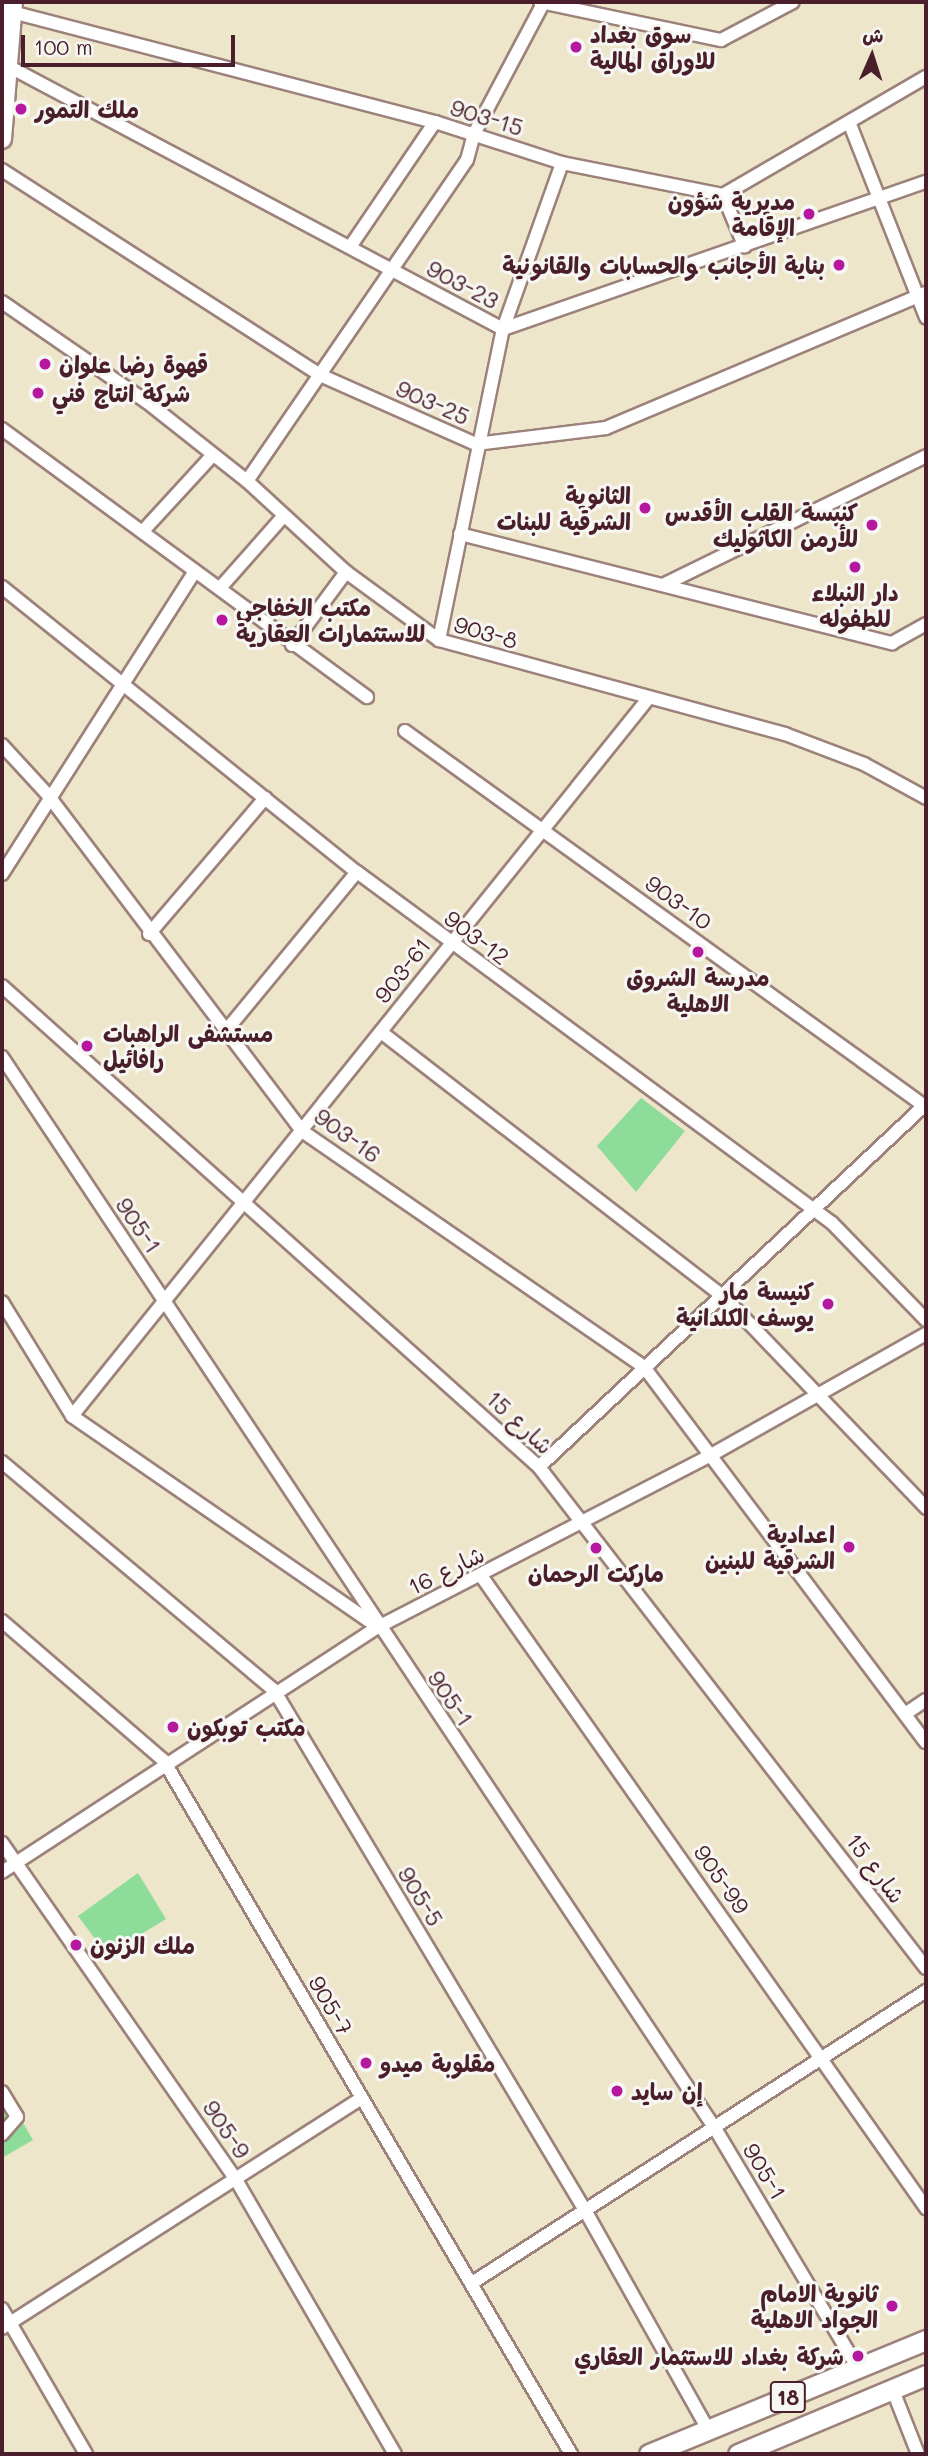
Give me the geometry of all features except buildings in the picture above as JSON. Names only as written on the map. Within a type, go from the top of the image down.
[{"type":"main road","points":[[2,139],[13,7]]},
{"type":"main road","name":"18","points":[[649,2454],[926,2340]]},
{"type":"main road","name":"18","points":[[740,2454],[926,2375]]},
{"type":"street","points":[[247,481],[467,160],[474,134],[542,2],[721,40],[793,2]]},
{"type":"street","name":"903-15","points":[[13,7],[435,122],[562,163],[723,195]]},
{"type":"street","name":"903-23","points":[[8,66],[503,329],[926,182]]},
{"type":"street","points":[[745,247],[723,195],[926,77]]},
{"type":"street","points":[[350,247],[435,122]]},
{"type":"street","points":[[849,122],[878,200],[922,295],[926,317]]},
{"type":"street","points":[[439,640],[476,444],[503,329],[562,163]]},
{"type":"street","name":"903-25","points":[[2,170],[320,376],[476,444],[606,428],[922,295]]},
{"type":"street","name":"903-8","points":[[2,302],[247,481],[282,518],[346,572],[439,640],[647,700],[785,734],[864,764],[926,798]]},
{"type":"street","points":[[2,429],[220,588],[292,645],[367,697]]},
{"type":"street","points":[[143,531],[213,455]]},
{"type":"street","points":[[663,585],[926,456]]},
{"type":"street","points":[[220,588],[282,518]]},
{"type":"street","points":[[460,534],[892,643],[926,624]]},
{"type":"street","points":[[2,874],[48,795],[195,571]]},
{"type":"street","points":[[292,645],[346,572]]},
{"type":"street","name":"903-12","points":[[2,587],[122,680],[357,872],[816,1211],[926,1320]]},
{"type":"street","name":"903-61","points":[[72,1416],[647,700]]},
{"type":"street","name":"903-10","points":[[405,732],[926,1105]]},
{"type":"street","name":"903-16","points":[[2,745],[48,795],[149,934],[302,1131],[644,1367],[926,1742]]},
{"type":"street","points":[[149,934],[265,797]]},
{"type":"street","points":[[225,1032],[357,872]]},
{"type":"street","name":"شارع 15","points":[[2,986],[539,1467],[926,1968]]},
{"type":"street","points":[[381,1032],[723,1296],[926,1508]]},
{"type":"street","name":"905-1","points":[[2,1057],[378,1627],[716,2130],[858,2368]]},
{"type":"street","points":[[539,1467],[644,1367],[816,1211],[926,1105]]},
{"type":"street","points":[[2,1303],[72,1416],[378,1627]]},
{"type":"street","name":"شارع 16","points":[[2,1872],[164,1761],[378,1627],[482,1577],[711,1455],[926,1334]]},
{"type":"street","name":"905-5","points":[[2,1462],[274,1690],[586,2211],[709,2431]]},
{"type":"street","name":"905-99","points":[[482,1577],[824,2059],[926,2208]]},
{"type":"street","name":"905-7","points":[[2,1621],[164,1761],[571,2454]]},
{"type":"street","points":[[905,1714],[926,1700]]},
{"type":"street","name":"905-9","points":[[2,1843],[18,1861],[235,2178],[395,2454]]},
{"type":"street","points":[[472,2283],[716,2130],[926,1992]]},
{"type":"street","points":[[2,2092],[16,2118],[2,2134]]},
{"type":"street","points":[[6,2325],[362,2098]]},
{"type":"street","points":[[2,2309],[6,2325],[86,2454]]},
{"type":"street","points":[[892,2389],[918,2454]]},
{"type":"green space","points":[[641,1098],[685,1131],[636,1192],[597,1146]]},
{"type":"green space","points":[[138,1873],[166,1919],[107,1955],[78,1916]]},
{"type":"green space","points":[[2,2087],[33,2140],[2,2158]]},
{"type":"place","name":"سوق بغداد للاوراق المالية","points":[[576,47]]},
{"type":"place","name":"ملك التمور","points":[[21,109]]},
{"type":"place","name":"مديرية شؤون الإقامة","points":[[809,214]]},
{"type":"place","name":"بناية الأجانب والحسابات والقانونية","points":[[839,265]]},
{"type":"place","name":"قهوة رضا علوان","points":[[45,364]]},
{"type":"place","name":"شركة انتاج فني","points":[[38,393]]},
{"type":"place","name":"الثانوية الشرقية للبنات","points":[[645,508]]},
{"type":"place","name":"كنيسة القلب الأقدس للأرمن الكاثوليك","points":[[872,525]]},
{"type":"place","name":"دار النبلاء للطفوله","points":[[855,567]]},
{"type":"place","name":"مكتب الخفاجي للاستثمارات العقارية","points":[[222,620]]},
{"type":"place","name":"مدرسة الشروق الاهلية","points":[[698,952]]},
{"type":"place","name":"مستشفى الراهبات رافائيل","points":[[87,1046]]},
{"type":"place","name":"كنيسة مار يوسف الكلدانية","points":[[828,1304]]},
{"type":"place","name":"اعدادية الشرقية للبنين","points":[[849,1547]]},
{"type":"place","name":"ماركت الرحمان","points":[[596,1548]]},
{"type":"place","name":"مكتب توبكون","points":[[173,1727]]},
{"type":"place","name":"ملك الزنون","points":[[76,1945]]},
{"type":"place","name":"مقلوبة ميدو","points":[[366,2063]]},
{"type":"place","name":"إن سايد","points":[[617,2091]]},
{"type":"place","name":"ثانوية الامام الجواد الاهلية","points":[[892,2306]]},
{"type":"place","name":"شركة بغداد للاستثمار العقاري","points":[[858,2356]]}]
